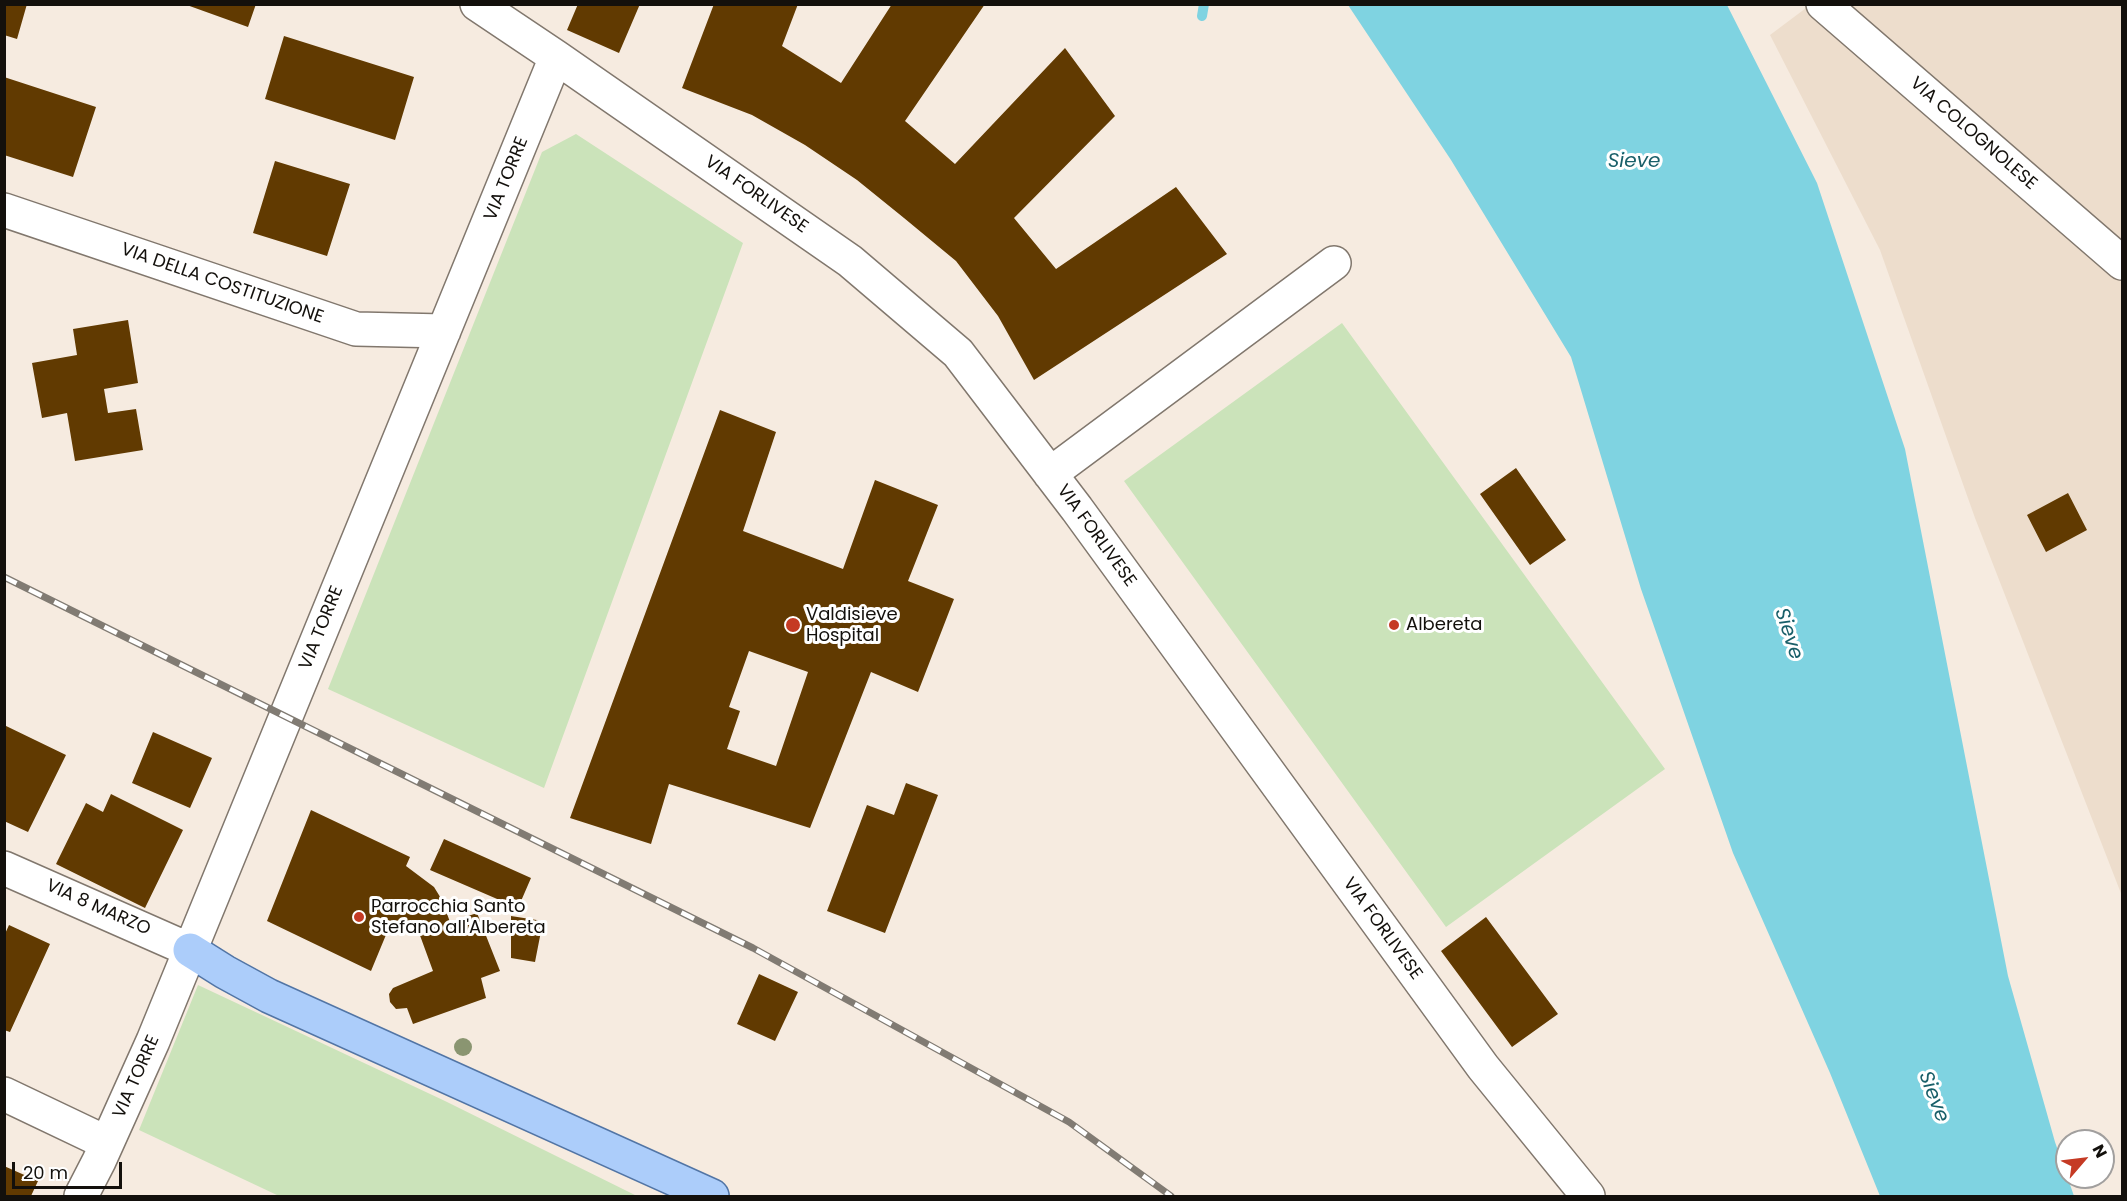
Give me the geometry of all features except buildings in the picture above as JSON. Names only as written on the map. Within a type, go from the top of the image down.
[{"type":"main road","points":[[190,950],[269,996],[712,1197]]},
{"type":"street","name":"VIA FORLIVESE","points":[[477,4],[850,261],[958,353],[1050,474],[1484,1067],[1588,1197]]},
{"type":"street","name":"VIA COLOGNOLESE","points":[[1823,4],[2122,263]]},
{"type":"street","name":"VIA TORRE","points":[[81,1197],[153,1041],[556,57]]},
{"type":"street","name":"VIA DELLA COSTITUZIONE","points":[[4,210],[356,329],[444,332]]},
{"type":"street","points":[[1050,474],[1334,263]]},
{"type":"street","name":"VIA 8 MARZO","points":[[4,868],[190,950]]},
{"type":"street","points":[[4,1094],[107,1143]]},
{"type":"shaded area","points":[[1810,5],[2122,5],[2122,896],[1975,518],[1880,250],[1770,35]]},
{"type":"green space","points":[[576,134],[743,243],[544,788],[328,689],[542,152]]},
{"type":"green space","name":"Albereta","points":[[1342,323],[1665,769],[1446,927],[1124,481]]},
{"type":"green space","points":[[198,985],[445,1101],[637,1196],[279,1196],[139,1130]]},
{"type":"water","name":"Sieve","points":[[1348,5],[1727,5],[1817,183],[1905,449],[2008,976],[2055,1142],[2055,1189],[2072,1189],[2074,1196],[1880,1196],[1830,1073],[1733,853],[1641,589],[1571,357],[1451,160]]},
{"type":"waterway","points":[[1202,16],[1204,4]]},
{"type":"railway","points":[[4,577],[753,948],[1069,1122],[1171,1196]]},
{"type":"place","name":"Valdisieve Hospital","points":[[793,625]]},
{"type":"place","name":"Albereta","points":[[1394,625]]},
{"type":"place","name":"Parrocchia Santo Stefano all'Albereta","points":[[359,917]]}]
